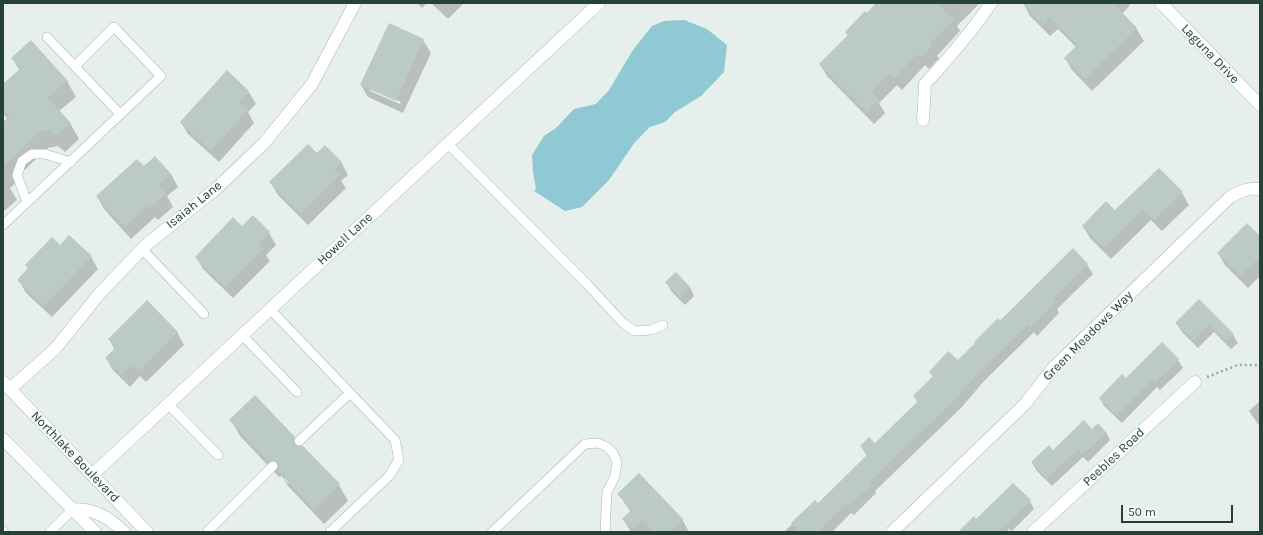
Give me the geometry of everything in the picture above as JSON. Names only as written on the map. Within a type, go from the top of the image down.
[{"type":"street","name":"Isaiah Lane","points":[[7,386],[55,349],[100,293],[142,249],[217,188],[265,142],[312,84],[355,3]]},
{"type":"street","name":"Howell Lane","points":[[92,475],[599,3]]},
{"type":"street","points":[[923,120],[925,84],[952,55],[976,25],[990,3]]},
{"type":"street","name":"Laguna Drive","points":[[1160,3],[1260,106]]},
{"type":"street","name":"Green Meadows Way","points":[[892,532],[1025,404],[1054,367],[1230,197],[1240,191],[1251,188],[1260,188]]},
{"type":"street","name":"Peebles Road","points":[[1033,532],[1195,382]]},
{"type":"street","name":"Northlake Boulevard","points":[[7,386],[146,532]]},
{"type":"street","points":[[3,439],[95,532]]},
{"type":"street","points":[[73,509],[87,509],[101,515],[114,522],[124,532]]},
{"type":"lane","points":[[3,225],[161,76],[114,27],[75,66]]},
{"type":"lane","points":[[47,37],[120,114]]},
{"type":"lane","points":[[448,144],[587,284],[623,323],[634,331],[651,330],[664,325]]},
{"type":"lane","points":[[27,202],[17,175],[22,161],[32,154],[45,154],[70,162]]},
{"type":"lane","points":[[142,249],[204,314]]},
{"type":"lane","points":[[270,309],[395,440],[399,460],[388,476],[330,532]]},
{"type":"lane","points":[[242,335],[297,392]]},
{"type":"lane","points":[[299,441],[350,393]]},
{"type":"lane","points":[[168,404],[218,455]]},
{"type":"lane","points":[[492,532],[585,444],[598,443],[607,447],[613,453],[617,462],[615,476],[607,492],[605,532]]},
{"type":"lane","points":[[207,532],[274,466]]},
{"type":"lane","points":[[50,532],[73,509]]},
{"type":"path","points":[[1195,382],[1238,365],[1260,365]]},
{"type":"water","points":[[684,20],[707,29],[727,45],[724,72],[701,96],[675,112],[665,122],[650,127],[635,142],[609,180],[582,207],[565,211],[534,191],[536,189],[532,155],[544,136],[556,128],[574,109],[596,104],[609,90],[633,50],[652,26],[664,21]]},
{"type":"building","points":[[876,3],[937,3],[954,19],[930,43],[932,45],[921,57],[917,54],[894,78],[889,74],[871,92],[879,100],[867,112],[819,64],[848,35],[845,32],[865,11],[867,13]]},
{"type":"building","points":[[1022,3],[1113,3],[1137,28],[1085,79],[1064,58],[1077,45],[1050,18],[1043,25]]},
{"type":"building","points":[[389,23],[424,39],[396,101],[360,85]]},
{"type":"building","points":[[31,40],[68,81],[47,97],[71,123],[56,136],[48,130],[39,132],[3,166],[3,122],[10,116],[3,109],[3,84],[21,68],[11,58]]},
{"type":"building","points":[[227,70],[249,91],[239,102],[248,110],[211,151],[180,122]]},
{"type":"building","points":[[308,144],[317,153],[325,145],[342,162],[334,170],[339,175],[301,214],[269,182]]},
{"type":"building","points":[[155,156],[171,174],[159,185],[166,194],[150,208],[148,206],[124,227],[96,196],[137,159],[144,166]]},
{"type":"building","points":[[1159,168],[1183,192],[1154,220],[1143,209],[1104,248],[1082,226],[1106,201],[1115,210]]},
{"type":"building","points":[[253,215],[270,232],[259,243],[264,248],[225,287],[195,257],[233,217],[242,226]]},
{"type":"building","points":[[1247,223],[1260,236],[1260,257],[1240,276],[1217,253]]},
{"type":"building","points":[[69,235],[92,256],[44,306],[17,280],[28,268],[25,265],[52,237],[60,245]]},
{"type":"building","points":[[1073,248],[1088,264],[1052,300],[1055,303],[1031,327],[1028,324],[979,372],[957,397],[870,482],[872,484],[848,507],[846,504],[818,532],[800,532],[791,523],[815,500],[818,503],[868,454],[860,446],[869,437],[875,443],[918,401],[913,396],[933,376],[929,372],[948,351],[958,360],[998,318],[1000,321]]},
{"type":"building","points":[[676,272],[690,287],[680,297],[665,282]]},
{"type":"building","points":[[1199,299],[1234,334],[1226,342],[1209,325],[1193,340],[1175,323]]},
{"type":"building","points":[[147,300],[178,332],[139,371],[133,365],[122,375],[105,358],[116,347],[108,339]]},
{"type":"building","points":[[1162,342],[1179,359],[1155,383],[1152,380],[1116,416],[1099,398],[1122,374],[1126,378]]},
{"type":"building","points":[[255,395],[295,437],[293,442],[295,445],[303,446],[340,484],[314,509],[277,470],[279,467],[277,462],[274,460],[269,462],[229,420]]},
{"type":"building","points":[[1084,420],[1092,429],[1098,423],[1106,432],[1082,455],[1078,449],[1047,479],[1031,462],[1049,445],[1053,450]]},
{"type":"building","points":[[639,473],[683,519],[670,532],[654,532],[642,520],[632,529],[622,519],[632,509],[617,494]]},
{"type":"building","points":[[1013,483],[1031,500],[998,532],[958,532],[974,516],[976,519]]}]
